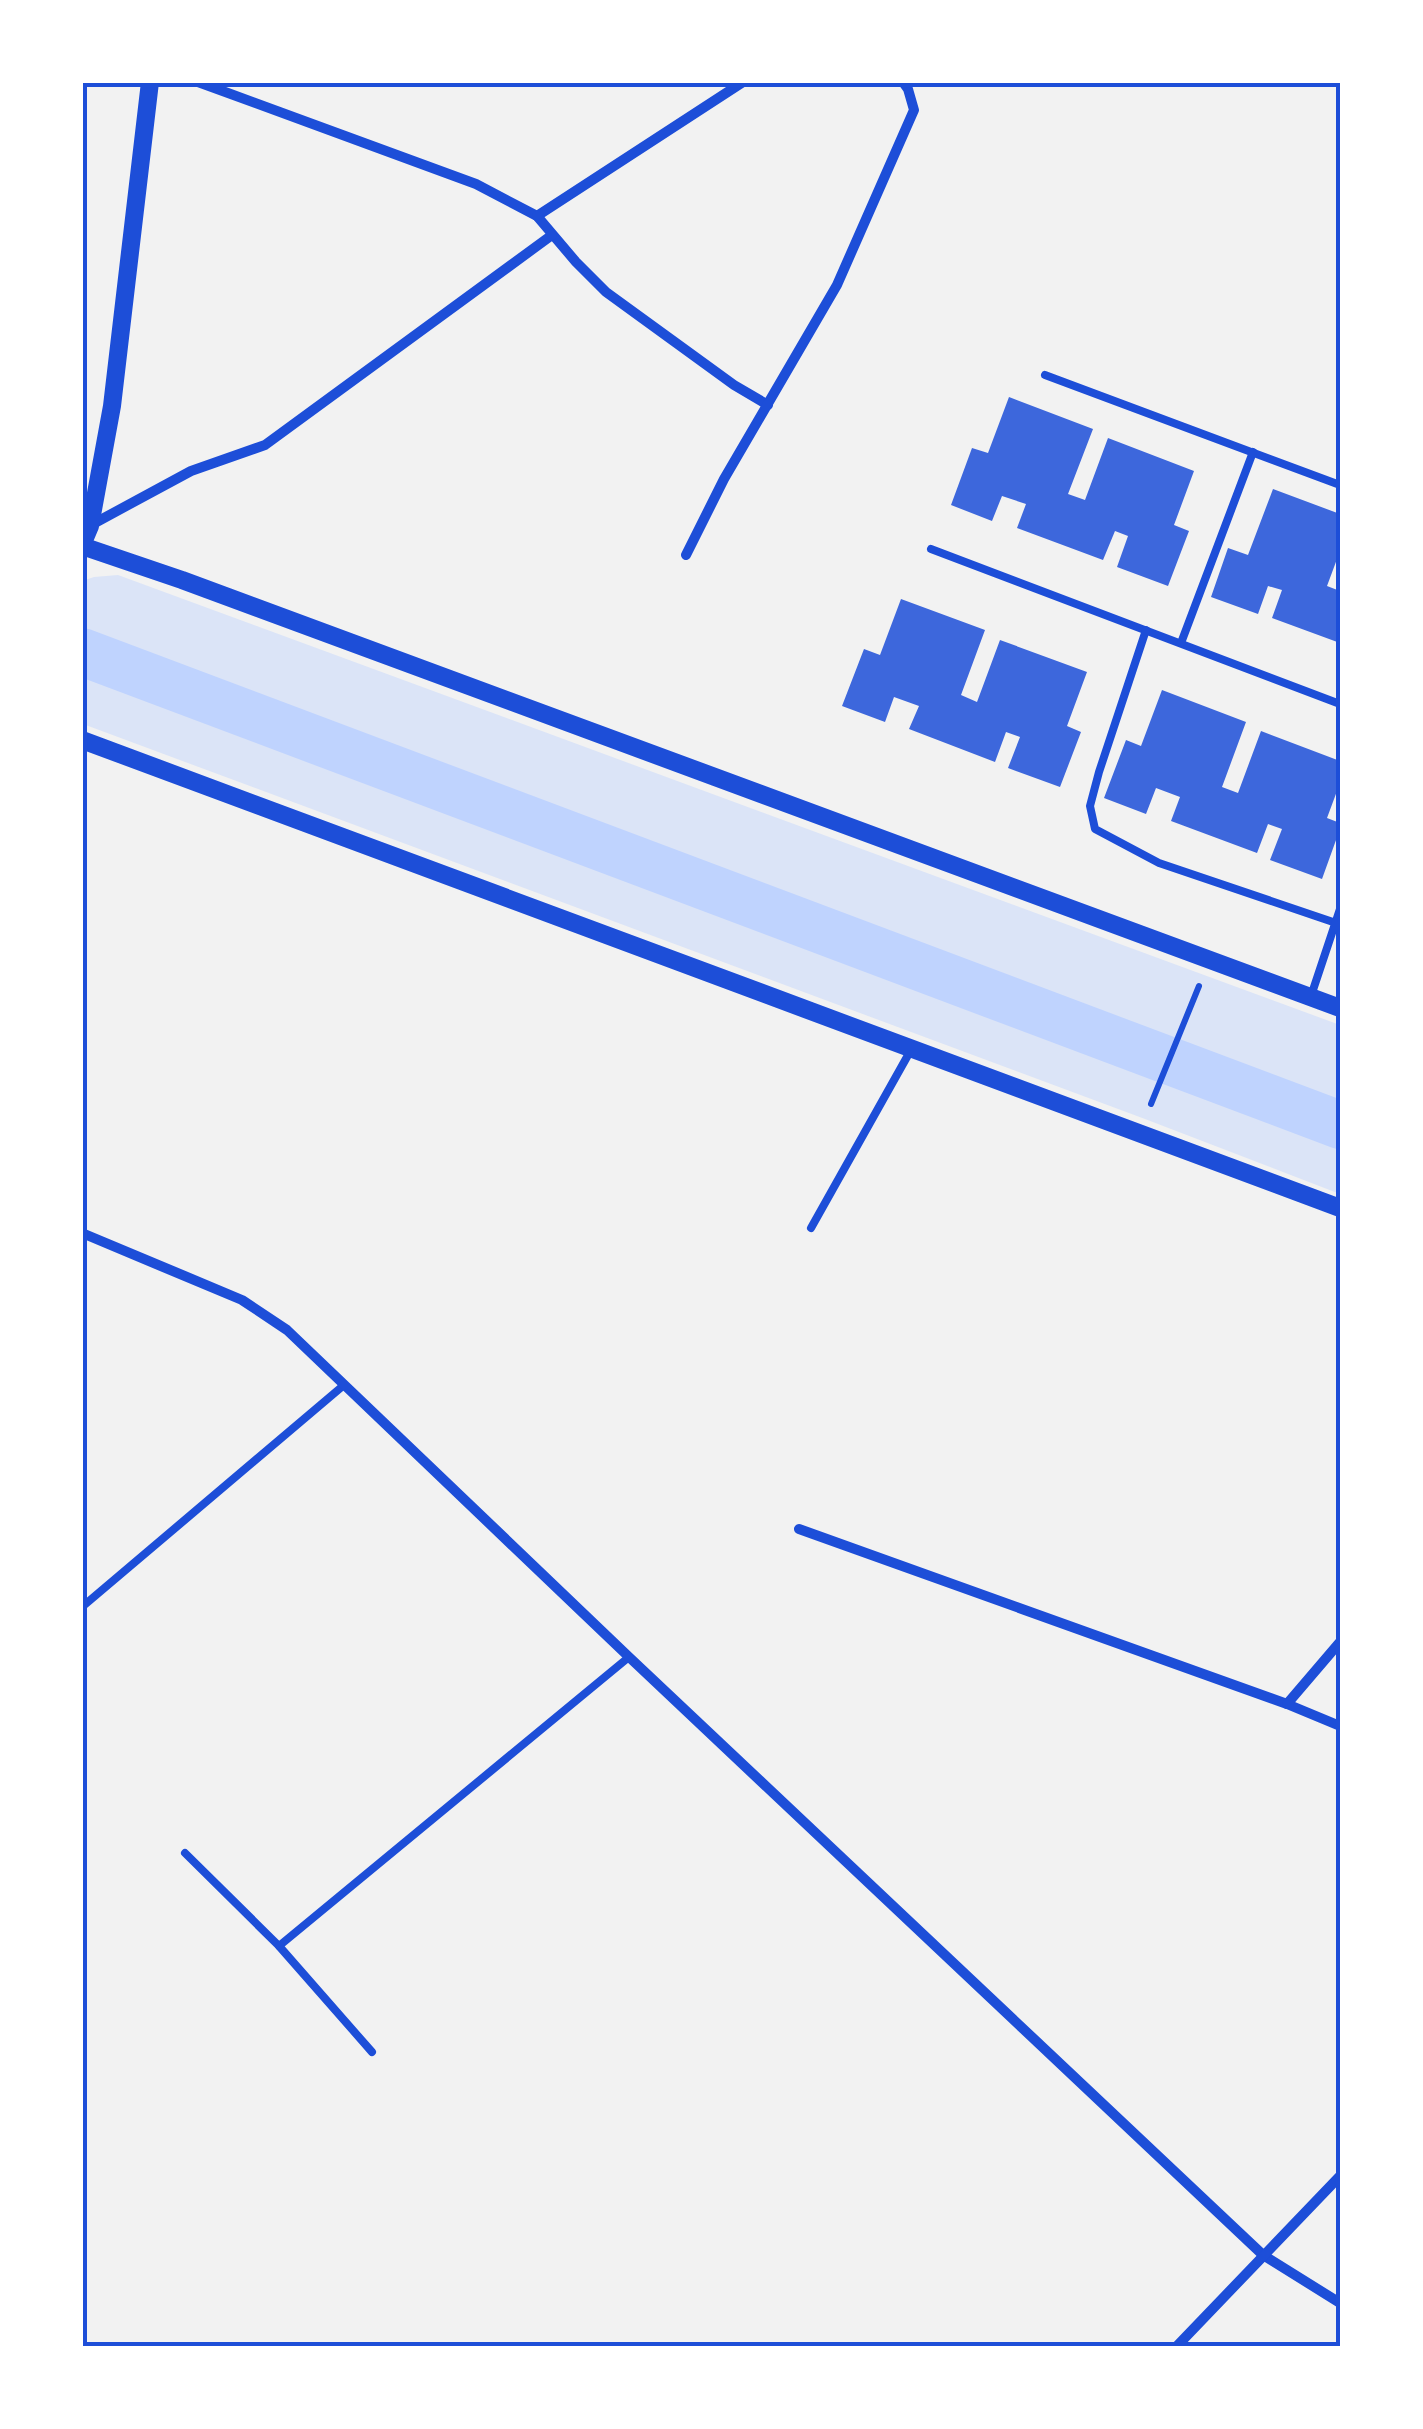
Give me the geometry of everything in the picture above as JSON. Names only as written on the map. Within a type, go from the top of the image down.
[{"type":"street","points":[[150,82],[112,406],[90,526],[82,545],[1340,1008]]},
{"type":"street","points":[[198,82],[476,184],[537,216],[606,292],[734,385],[768,405]]},
{"type":"street","points":[[537,216],[743,82]]},
{"type":"street","points":[[686,554],[724,479],[837,285],[914,110],[903,82]]},
{"type":"street","points":[[90,526],[190,472],[265,445],[552,235]]},
{"type":"street","points":[[82,740],[1340,1208]]},
{"type":"street","points":[[82,1234],[242,1300],[287,1330],[1263,2255],[1340,2303]]},
{"type":"street","points":[[799,1529],[1340,1726]]},
{"type":"street","points":[[1287,1704],[1340,1642]]},
{"type":"street","points":[[1178,2346],[1340,2176]]},
{"type":"lane","points":[[1045,375],[1340,485]]},
{"type":"lane","points":[[1181,643],[1252,452]]},
{"type":"lane","points":[[931,549],[1340,704]]},
{"type":"lane","points":[[1146,630],[1098,772],[1090,806],[1095,829],[1160,863],[1336,923]]},
{"type":"lane","points":[[1311,996],[1340,909]]},
{"type":"lane","points":[[811,1228],[912,1048]]},
{"type":"lane","points":[[82,1607],[344,1385]]},
{"type":"lane","points":[[279,1946],[629,1657]]},
{"type":"lane","points":[[185,1853],[279,1946],[372,2052]]},
{"type":"path","points":[[1159,1084],[1210,959]]},
{"type":"shaded area","points":[[118,575],[1340,1025],[1340,1194],[83,724],[82,581]]},
{"type":"building","points":[[1009,397],[1093,429],[1068,494],[1085,500],[1108,438],[1194,471],[1174,525],[1189,531],[1168,586],[1117,567],[1128,536],[1115,531],[1103,560],[1017,528],[1026,504],[1002,496],[992,521],[951,505],[972,448],[988,453]]},
{"type":"building","points":[[1273,489],[1340,514],[1340,551],[1327,586],[1340,591],[1340,643],[1272,618],[1282,590],[1268,586],[1258,614],[1211,597],[1228,548],[1248,555]]},
{"type":"building","points":[[901,599],[985,630],[961,695],[977,702],[1000,640],[1087,672],[1067,726],[1081,732],[1060,787],[1008,768],[1020,737],[1006,732],[995,762],[909,729],[919,706],[894,697],[885,722],[842,706],[864,649],[880,655]]},
{"type":"building","points":[[1162,690],[1246,722],[1222,787],[1238,793],[1261,731],[1340,761],[1340,783],[1327,818],[1340,823],[1340,829],[1322,879],[1270,860],[1282,829],[1268,824],[1257,853],[1171,821],[1180,797],[1156,788],[1146,814],[1104,798],[1126,740],[1141,746]]},
{"type":"waterway","points":[[82,652],[1340,1125]]}]
